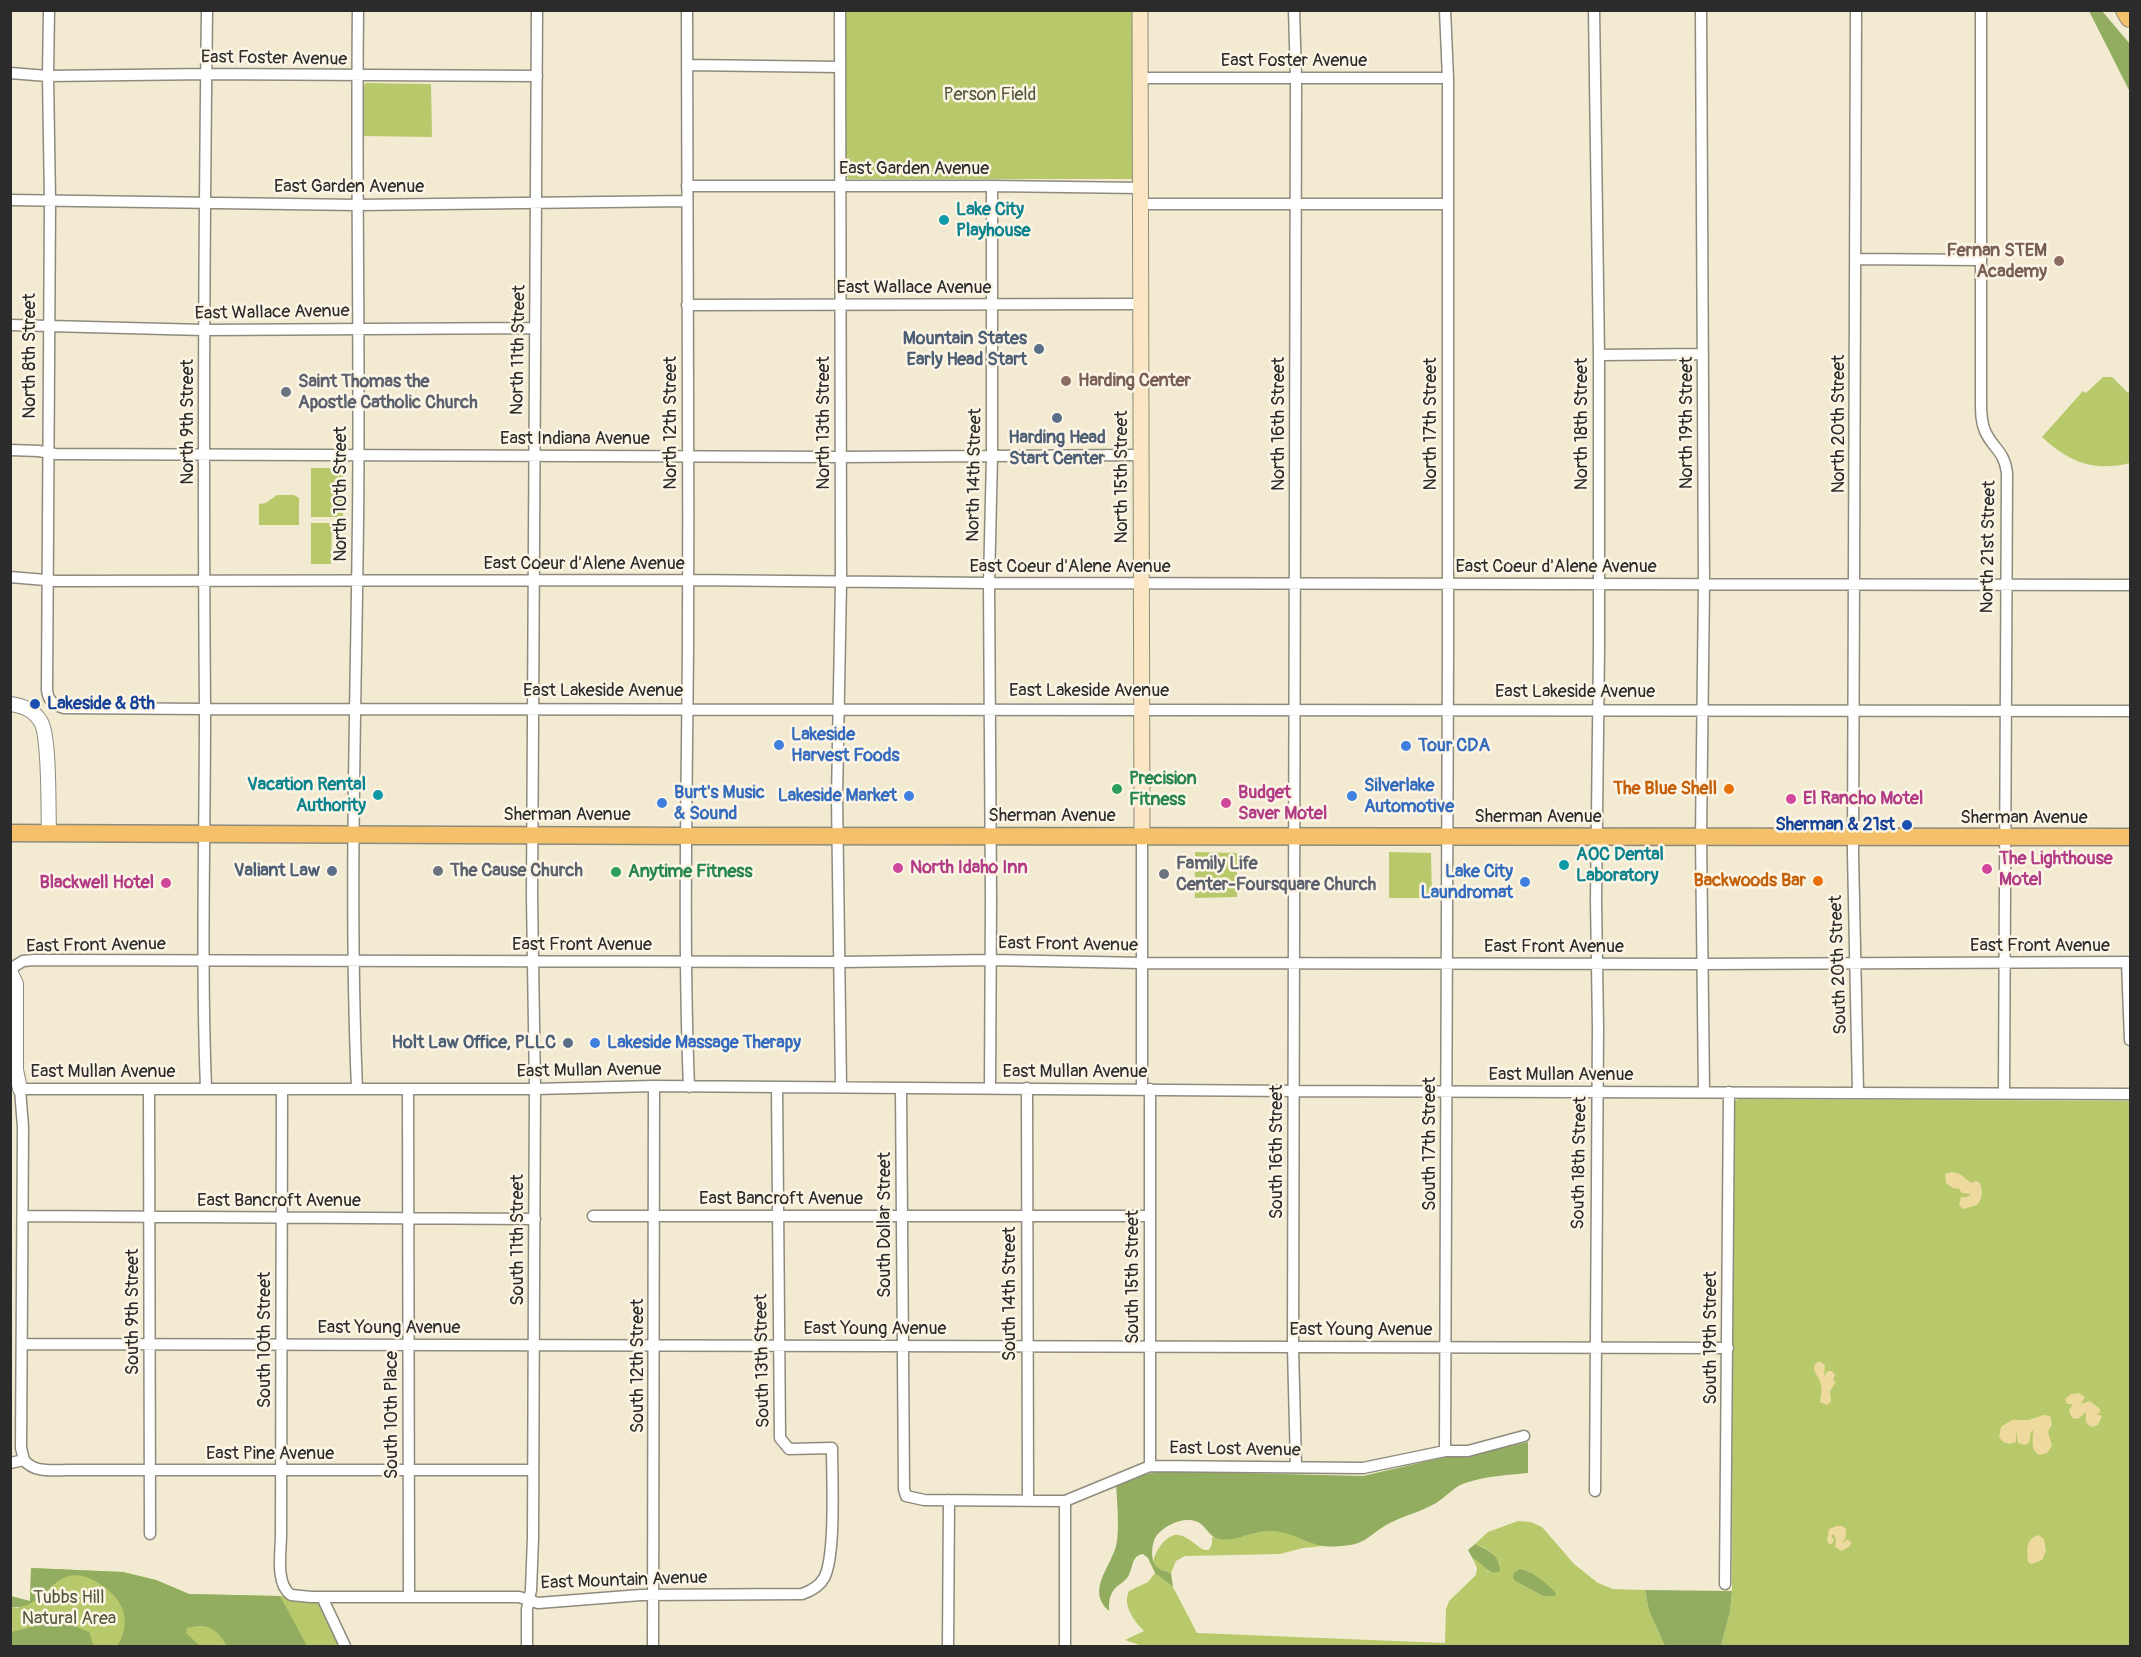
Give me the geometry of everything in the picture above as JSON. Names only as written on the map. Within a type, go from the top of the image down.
[{"type":"highway","points":[[2126,10],[2130,17]]},
{"type":"main road","name":"North 15th Street","points":[[1140,10],[1142,835]]},
{"type":"main road","name":"Sherman Avenue","points":[[10,832],[686,836],[2130,837]]},
{"type":"street","name":"North 8th Street","points":[[49,10],[50,201],[46,690],[51,701]]},
{"type":"street","name":"North 9th Street","points":[[204,834],[204,202],[207,10]]},
{"type":"street","name":"North 10th Street","points":[[354,835],[358,455],[358,10]]},
{"type":"street","name":"North 11th Street","points":[[533,834],[537,10]]},
{"type":"street","name":"North 12th Street","points":[[686,836],[687,10]]},
{"type":"street","name":"North 13th Street","points":[[838,836],[841,582],[840,10]]},
{"type":"street","name":"North 16th Street","points":[[1294,10],[1296,78],[1294,837]]},
{"type":"street","name":"North 17th Street","points":[[1446,10],[1448,78],[1446,837]]},
{"type":"street","name":"North 18th Street","points":[[1594,10],[1599,355],[1599,711],[1596,837]]},
{"type":"street","name":"North 19th Street","points":[[1701,10],[1704,584],[1701,836]]},
{"type":"street","name":"North 20th Street","points":[[1853,838],[1856,10]]},
{"type":"street","name":"North 21st Street","points":[[1981,10],[1982,416],[1984,429],[2005,461],[2004,1093]]},
{"type":"street","points":[[687,65],[840,67]]},
{"type":"street","name":"East Foster Avenue","points":[[10,73],[537,76]]},
{"type":"street","name":"East Foster Avenue","points":[[1140,78],[1448,78]]},
{"type":"street","name":"East Garden Avenue","points":[[687,186],[1140,188]]},
{"type":"street","name":"North 14th Street","points":[[989,836],[992,186]]},
{"type":"street","name":"East Garden Avenue","points":[[10,200],[357,205],[687,201]]},
{"type":"street","points":[[1140,204],[1448,204]]},
{"type":"street","points":[[1856,259],[1980,260]]},
{"type":"street","name":"East Wallace Avenue","points":[[687,305],[1141,304]]},
{"type":"street","name":"East Wallace Avenue","points":[[10,325],[204,330],[535,328]]},
{"type":"street","points":[[1599,355],[1703,354]]},
{"type":"street","name":"East Indiana Avenue","points":[[10,450],[358,455],[840,457],[1140,455]]},
{"type":"street","name":"East Coeur d'Alene Avenue","points":[[10,577],[57,581],[204,582],[688,580],[989,583],[2130,585]]},
{"type":"street","name":"East Lakeside Avenue","points":[[51,701],[64,708],[204,709],[2130,711]]},
{"type":"street","points":[[10,704],[27,708],[35,713],[42,723],[45,737],[49,834]]},
{"type":"street","points":[[204,834],[202,962],[206,1088]]},
{"type":"street","name":"South 11th Street","points":[[527,1647],[527,1609],[531,1590],[535,1220],[533,834]]},
{"type":"street","points":[[354,835],[357,1089]]},
{"type":"street","name":"South 15th Street","points":[[1142,835],[1142,963],[1150,1216],[1150,1466]]},
{"type":"street","points":[[686,836],[686,961],[690,1087]]},
{"type":"street","points":[[838,836],[841,1087]]},
{"type":"street","points":[[989,836],[990,1088]]},
{"type":"street","points":[[1701,836],[1704,1092]]},
{"type":"street","name":"South 16th Street","points":[[1294,837],[1293,1347],[1296,1467]]},
{"type":"street","name":"South 17th Street","points":[[1445,1451],[1446,837]]},
{"type":"street","name":"South 18th Street","points":[[1595,1491],[1596,837]]},
{"type":"street","name":"South 20th Street","points":[[1853,838],[1858,1092]]},
{"type":"street","name":"East Front Avenue","points":[[10,970],[29,960],[202,962],[991,960],[1142,963],[1596,964],[2127,962],[2130,1040]]},
{"type":"street","points":[[10,970],[16,984],[16,1070],[23,1127],[21,1448],[24,1460],[10,1463]]},
{"type":"street","name":"East Mullan Avenue","points":[[20,1089],[535,1089],[654,1086],[2130,1094]]},
{"type":"street","name":"South 12th Street","points":[[653,1647],[654,1086]]},
{"type":"street","name":"South 13th Street","points":[[777,1087],[780,1438],[789,1449],[832,1448],[830,1557],[826,1575],[820,1585]]},
{"type":"street","name":"South Dollar Street","points":[[901,1088],[903,1489],[908,1497],[949,1500]]},
{"type":"street","name":"South 14th Street","points":[[1027,1088],[1028,1499]]},
{"type":"street","name":"South 9th Street","points":[[149,1089],[150,1534]]},
{"type":"street","name":"South 10th Street","points":[[282,1089],[281,1578],[286,1591]]},
{"type":"street","name":"South 10th Place","points":[[408,1089],[409,1597]]},
{"type":"street","name":"South 19th Street","points":[[1725,1584],[1729,1092]]},
{"type":"street","name":"East Bancroft Avenue","points":[[23,1216],[535,1220]]},
{"type":"street","name":"East Bancroft Avenue","points":[[593,1216],[1150,1216]]},
{"type":"street","name":"East Young Avenue","points":[[22,1344],[1728,1348]]},
{"type":"street","name":"East Lost Avenue","points":[[949,1500],[1065,1501],[1150,1466],[1363,1468],[1445,1451],[1468,1451],[1524,1436]]},
{"type":"street","name":"East Pine Avenue","points":[[24,1460],[33,1468],[39,1469],[533,1470]]},
{"type":"street","points":[[948,1647],[949,1500]]},
{"type":"street","points":[[1065,1501],[1065,1647]]},
{"type":"street","name":"East Mountain Avenue","points":[[286,1591],[295,1596],[322,1597],[519,1597],[538,1603],[654,1594],[802,1594],[820,1585]]},
{"type":"street","points":[[322,1597],[345,1647]]},
{"type":"green space","name":"Person Field","points":[[846,11],[1133,11],[1134,176],[1132,179],[849,179],[845,175]]},
{"type":"green space","points":[[2089,11],[2102,11],[2130,44],[2130,92]]},
{"type":"green space","points":[[366,83],[431,84],[432,137],[363,136],[363,86]]},
{"type":"green space","points":[[2103,377],[2112,377],[2128,393],[2130,391],[2130,463],[2104,466],[2082,463],[2062,453],[2042,437],[2083,391],[2086,393]]},
{"type":"green space","points":[[311,468],[343,468],[343,517],[311,517]]},
{"type":"green space","points":[[277,495],[294,495],[299,498],[299,525],[259,525],[259,504],[266,503]]},
{"type":"green space","points":[[311,523],[332,523],[331,564],[311,564]]},
{"type":"green space","points":[[1195,852],[1237,853],[1237,897],[1195,898]]},
{"type":"green space","points":[[1389,852],[1431,853],[1432,898],[1389,898]]},
{"type":"green space","points":[[1738,1099],[2130,1101],[2130,1646],[1721,1646],[1730,1612],[1732,1591],[1733,1103]]},
{"type":"green space","points":[[1528,1442],[1528,1473],[1489,1477],[1461,1484],[1436,1503],[1390,1523],[1355,1544],[1323,1546],[1275,1531],[1225,1540],[1213,1536],[1204,1526],[1193,1520],[1176,1522],[1165,1527],[1157,1535],[1152,1549],[1155,1565],[1171,1573],[1173,1587],[1155,1573],[1148,1558],[1143,1554],[1136,1557],[1127,1578],[1113,1591],[1109,1611],[1102,1603],[1100,1587],[1117,1540],[1116,1484],[1160,1471],[1363,1476],[1445,1457],[1467,1456]]},
{"type":"green space","points":[[1518,1521],[1531,1522],[1542,1527],[1574,1564],[1598,1583],[1613,1589],[1645,1590],[1649,1611],[1665,1646],[1142,1646],[1125,1640],[1144,1631],[1133,1618],[1128,1607],[1129,1591],[1148,1582],[1155,1573],[1173,1587],[1197,1633],[1445,1643],[1446,1609],[1449,1601],[1476,1575],[1477,1568],[1473,1559],[1479,1561],[1489,1572],[1500,1565],[1496,1557],[1475,1544],[1488,1532]],"holes":[[[1528,1571],[1556,1593],[1543,1596],[1513,1578]]]},
{"type":"green space","points":[[1269,1530],[1296,1534],[1323,1546],[1280,1554],[1185,1556],[1176,1561],[1171,1573],[1159,1569],[1154,1564],[1160,1546],[1174,1535],[1183,1536],[1204,1550],[1209,1550],[1212,1537],[1226,1539]]},
{"type":"green space","points":[[1475,1544],[1496,1557],[1500,1571],[1489,1571],[1473,1559],[1468,1550]]},
{"type":"green space","name":"Tubbs Hill Natural Area","points":[[31,1568],[123,1572],[156,1580],[189,1594],[322,1597],[345,1646],[29,1646],[29,1628],[11,1632],[10,1607],[17,1608],[30,1602]]},
{"type":"green space","name":"Tubbs Hill Natural Area","points":[[31,1568],[123,1572],[156,1580],[189,1594],[280,1596],[307,1646],[227,1646],[211,1628],[194,1626],[187,1628],[186,1633],[200,1646],[117,1646],[125,1625],[121,1606],[108,1590],[84,1577],[72,1576],[61,1579],[34,1601],[24,1606],[11,1607],[11,1596],[30,1601]]},
{"type":"green space","points":[[1520,1569],[1540,1578],[1556,1593],[1555,1596],[1543,1596],[1515,1581],[1514,1573]]},
{"type":"green space","points":[[1645,1590],[1732,1591],[1730,1612],[1721,1646],[1665,1646],[1649,1611]]},
{"type":"green space","points":[[59,1620],[89,1632],[94,1646],[11,1646],[11,1632]]},
{"type":"sand","points":[[1952,1172],[1960,1174],[1971,1183],[1979,1182],[1982,1194],[1977,1205],[1964,1209],[1959,1206],[1961,1197],[1971,1194],[1962,1193],[1959,1189],[1946,1183],[1945,1174]]},
{"type":"sand","points":[[1819,1361],[1825,1365],[1824,1376],[1828,1371],[1832,1371],[1835,1375],[1833,1380],[1836,1382],[1830,1391],[1831,1402],[1827,1405],[1820,1402],[1822,1392],[1814,1369],[1815,1364]]},
{"type":"sand","points":[[2079,1393],[2085,1397],[2081,1404],[2090,1401],[2100,1409],[2100,1413],[2096,1414],[2102,1416],[2098,1425],[2092,1427],[2088,1424],[2086,1412],[2078,1419],[2072,1418],[2069,1410],[2073,1404],[2067,1404],[2065,1399],[2071,1394]]},
{"type":"sand","points":[[2044,1415],[2050,1416],[2052,1424],[2048,1432],[2052,1446],[2047,1453],[2039,1455],[2034,1450],[2033,1430],[2029,1443],[2025,1445],[2018,1443],[2016,1431],[2016,1442],[2010,1444],[2003,1442],[1999,1437],[2001,1427],[2012,1420],[2028,1420]]},
{"type":"sand","points":[[1837,1526],[1846,1529],[1846,1536],[1842,1544],[1847,1539],[1851,1542],[1850,1546],[1842,1551],[1835,1547],[1834,1534],[1831,1536],[1834,1540],[1832,1544],[1829,1544],[1827,1540],[1829,1529]]},
{"type":"sand","points":[[2038,1535],[2044,1539],[2046,1551],[2042,1560],[2032,1564],[2028,1562],[2028,1546],[2031,1540]]},
{"type":"place","name":"Lake City Playhouse","points":[[944,220]]},
{"type":"place","name":"Fernan STEM Academy","points":[[2059,261]]},
{"type":"place","name":"Mountain States Early Head Start","points":[[1039,349]]},
{"type":"place","name":"Harding Center","points":[[1066,381]]},
{"type":"place","name":"Saint Thomas the Apostle Catholic Church","points":[[286,392]]},
{"type":"place","name":"Harding Head Start Center","points":[[1057,418]]},
{"type":"place","name":"Lakeside & 8th","points":[[35,704]]},
{"type":"place","name":"Lakeside Harvest Foods","points":[[779,745]]},
{"type":"place","name":"Tour CDA","points":[[1406,746]]},
{"type":"place","name":"Precision Fitness","points":[[1117,789]]},
{"type":"place","name":"The Blue Shell","points":[[1729,789]]},
{"type":"place","name":"Vacation Rental Authority","points":[[378,795]]},
{"type":"place","name":"Lakeside Market","points":[[909,796]]},
{"type":"place","name":"Silverlake Automotive","points":[[1352,796]]},
{"type":"place","name":"El Rancho Motel","points":[[1791,799]]},
{"type":"place","name":"Burt's Music & Sound","points":[[662,803]]},
{"type":"place","name":"Budget Saver Motel","points":[[1226,803]]},
{"type":"place","name":"Sherman & 21st","points":[[1907,825]]},
{"type":"place","name":"AOC Dental Laboratory","points":[[1564,865]]},
{"type":"place","name":"North Idaho Inn","points":[[898,868]]},
{"type":"place","name":"The Lighthouse Motel","points":[[1987,869]]},
{"type":"place","name":"Valiant Law","points":[[332,871]]},
{"type":"place","name":"The Cause Church","points":[[438,871]]},
{"type":"place","name":"Anytime Fitness","points":[[616,872]]},
{"type":"place","name":"Family Life Center-Foursquare Church","points":[[1164,874]]},
{"type":"place","name":"Backwoods Bar","points":[[1818,881]]},
{"type":"place","name":"Lake City Laundromat","points":[[1525,882]]},
{"type":"place","name":"Blackwell Hotel","points":[[166,883]]},
{"type":"place","name":"Holt Law Office, PLLC","points":[[568,1043]]},
{"type":"place","name":"Lakeside Massage Therapy","points":[[595,1043]]}]
